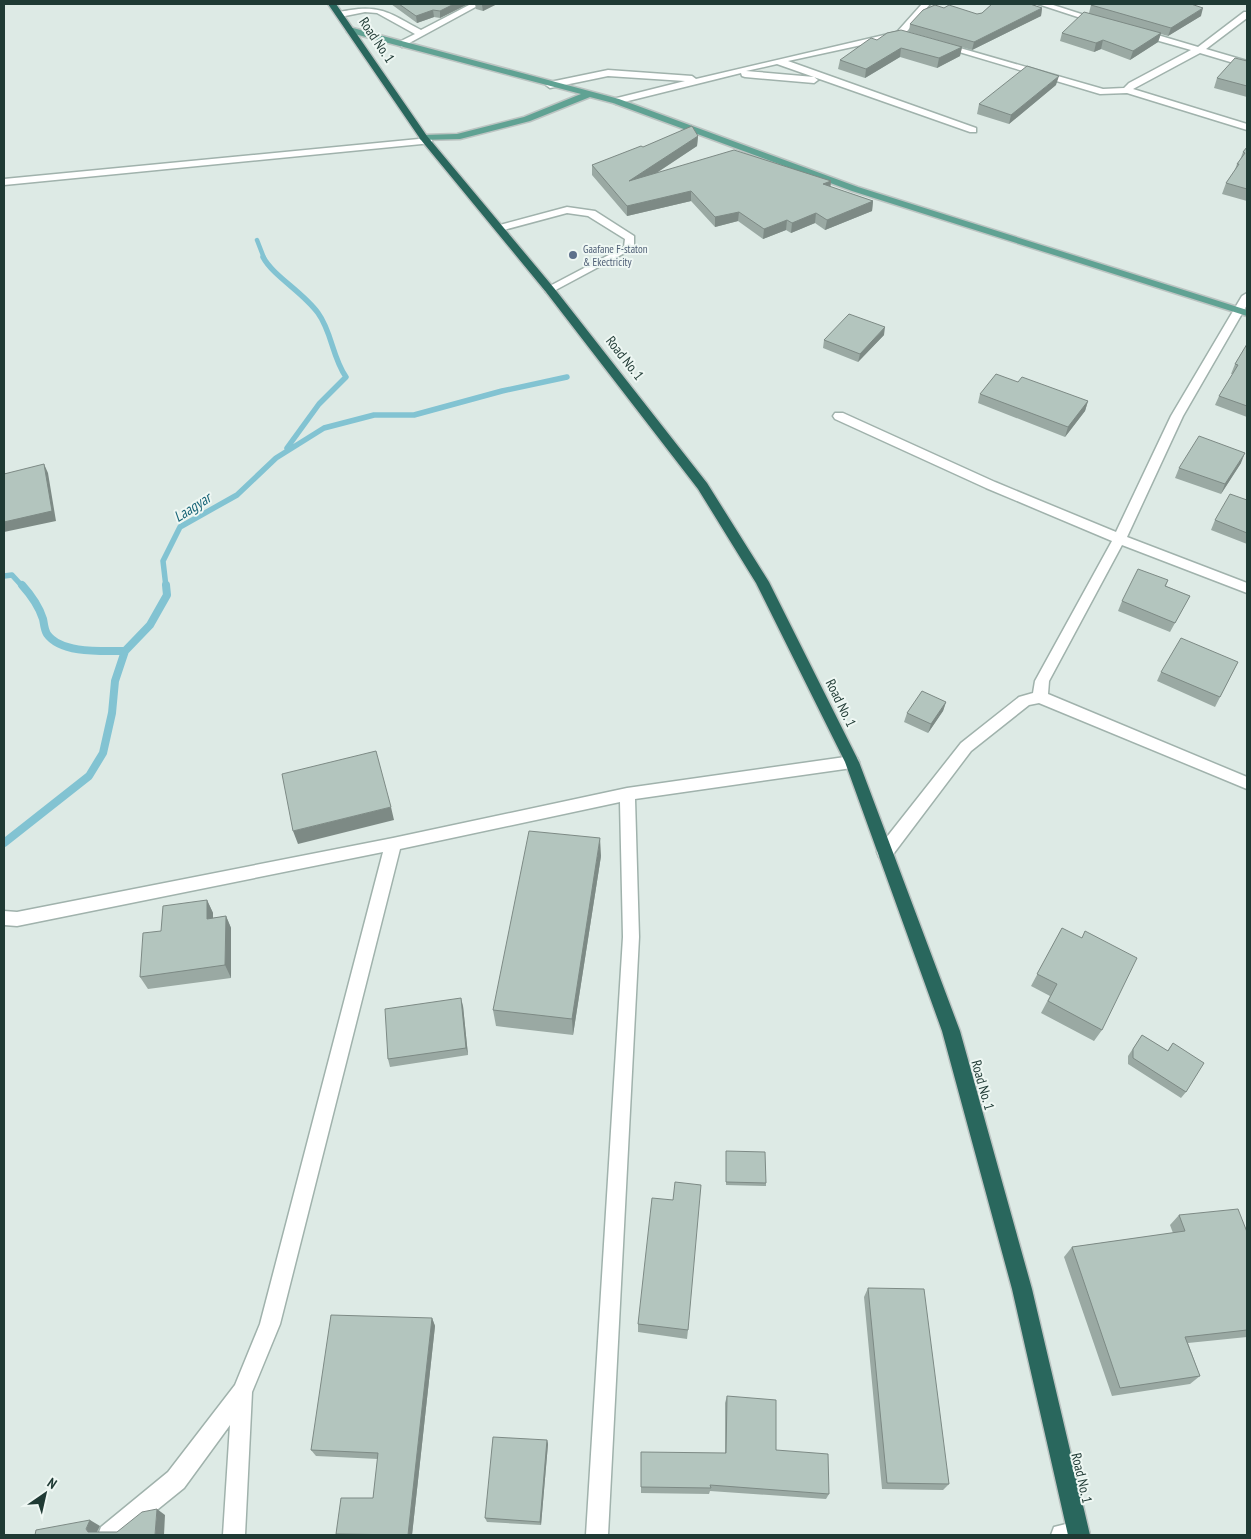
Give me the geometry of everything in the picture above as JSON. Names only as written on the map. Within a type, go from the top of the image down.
[{"type":"highway","name":"Road No. 1","points":[[336,9],[427,139],[550,290],[703,486],[762,582],[852,762],[951,1032],[1022,1288],[1073,1534]]},
{"type":"main road","points":[[350,30],[616,102],[855,189],[1242,311]]},
{"type":"main road","points":[[427,139],[457,137],[527,119],[587,95]]},
{"type":"street","points":[[402,44],[477,4]]},
{"type":"street","points":[[616,102],[778,61],[905,35],[926,4]]},
{"type":"street","points":[[1042,4],[1106,23]]},
{"type":"street","points":[[336,9],[379,11],[421,34]]},
{"type":"street","points":[[1127,90],[1132,85],[1199,50],[1247,14]]},
{"type":"street","points":[[1134,31],[1247,64]]},
{"type":"street","points":[[937,45],[1103,92],[1127,90],[1247,127]]},
{"type":"street","points":[[778,61],[973,130]]},
{"type":"street","points":[[550,84],[608,73],[705,81]]},
{"type":"street","points":[[734,73],[835,81]]},
{"type":"street","points":[[4,182],[427,139]]},
{"type":"street","points":[[500,228],[567,210],[591,213],[630,238],[629,248],[550,290]]},
{"type":"street","points":[[1040,696],[1042,681],[1119,539],[1177,416],[1242,311],[1247,296]]},
{"type":"street","points":[[839,416],[924,458],[1119,539],[1247,588]]},
{"type":"street","points":[[885,852],[966,747],[1024,702],[1040,696],[1247,782]]},
{"type":"street","points":[[4,918],[17,919],[393,844],[627,794],[852,762]]},
{"type":"street","points":[[597,1535],[631,937],[627,794]]},
{"type":"street","points":[[109,1535],[176,1480],[242,1392],[270,1324],[393,844]]},
{"type":"street","points":[[234,1535],[242,1392]]},
{"type":"building","points":[[399,4],[454,4],[440,11],[433,10],[416,16]]},
{"type":"building","points":[[992,4],[1030,4],[1042,8],[974,42],[910,24],[923,10],[935,5],[944,8],[949,5],[977,14],[982,13]]},
{"type":"building","points":[[1191,4],[1203,8],[1171,28],[1091,5]]},
{"type":"building","points":[[1084,12],[1161,33],[1133,51],[1103,40],[1096,43],[1062,33]]},
{"type":"building","points":[[901,30],[962,47],[939,58],[901,48],[866,69],[840,60],[871,38],[877,40],[887,33]]},
{"type":"building","points":[[1235,58],[1247,61],[1247,86],[1217,78]]},
{"type":"building","points":[[1027,66],[1059,76],[1011,115],[979,104]]},
{"type":"building","points":[[692,126],[698,136],[629,181],[734,150],[831,181],[823,184],[873,201],[827,220],[816,213],[792,223],[787,220],[764,229],[739,212],[715,217],[691,191],[627,206],[592,165],[641,146],[643,147]]},
{"type":"building","points":[[1247,147],[1247,189],[1226,183],[1239,164],[1237,164]]},
{"type":"building","points":[[849,314],[885,327],[860,354],[824,340]]},
{"type":"building","points":[[1247,344],[1247,406],[1219,396],[1238,365],[1235,364]]},
{"type":"building","points":[[996,374],[1018,382],[1022,377],[1088,401],[1068,427],[980,394]]},
{"type":"building","points":[[1199,436],[1245,453],[1225,484],[1179,468]]},
{"type":"building","points":[[44,464],[52,511],[4,522],[4,474]]},
{"type":"building","points":[[1230,494],[1247,500],[1247,533],[1215,520]]},
{"type":"building","points":[[1138,569],[1168,580],[1165,586],[1190,596],[1175,623],[1122,601]]},
{"type":"building","points":[[1181,638],[1238,662],[1220,697],[1161,672]]},
{"type":"building","points":[[922,691],[946,702],[931,724],[907,713]]},
{"type":"building","points":[[376,751],[391,807],[293,831],[282,774]]},
{"type":"building","points":[[529,831],[600,838],[572,1019],[493,1010]]},
{"type":"building","points":[[207,900],[207,919],[226,916],[225,965],[140,977],[143,933],[161,931],[163,906]]},
{"type":"building","points":[[1062,928],[1082,938],[1085,931],[1137,958],[1102,1030],[1048,1001],[1057,984],[1037,974]]},
{"type":"building","points":[[461,998],[466,1048],[388,1059],[385,1009]]},
{"type":"building","points":[[1142,1035],[1168,1051],[1173,1043],[1204,1063],[1186,1092],[1133,1058],[1133,1049]]},
{"type":"building","points":[[726,1151],[765,1152],[766,1183],[726,1182]]},
{"type":"building","points":[[675,1182],[701,1185],[688,1330],[638,1324],[652,1198],[673,1200]]},
{"type":"building","points":[[1238,1209],[1247,1232],[1247,1330],[1185,1337],[1200,1376],[1120,1388],[1072,1247],[1185,1231],[1179,1215]]},
{"type":"building","points":[[868,1288],[924,1289],[949,1484],[887,1483]]},
{"type":"building","points":[[331,1315],[432,1318],[408,1535],[336,1534],[341,1498],[373,1498],[378,1453],[311,1450]]},
{"type":"building","points":[[727,1396],[776,1400],[776,1450],[828,1454],[829,1494],[710,1485],[711,1488],[641,1487],[641,1452],[726,1453]]},
{"type":"building","points":[[493,1437],[547,1440],[540,1522],[485,1518]]},
{"type":"building","points":[[157,1509],[155,1535],[35,1535],[36,1530],[90,1520],[86,1529],[88,1532],[117,1532],[142,1512]]},
{"type":"waterway","points":[[257,240],[264,258]]},
{"type":"waterway","points":[[263,257],[274,271],[312,305],[323,320],[341,369],[346,377],[319,404],[287,448]]},
{"type":"waterway","name":"Laagyar","points":[[166,587],[163,561],[180,527],[237,495],[276,458],[324,428],[374,415],[414,415],[502,391],[567,377]]},
{"type":"waterway","points":[[4,576],[12,575],[23,587]]},
{"type":"waterway","points":[[22,585],[37,605],[46,632],[53,640],[62,645],[83,650],[125,651]]},
{"type":"waterway","name":"Laagyar","points":[[125,651],[150,625],[167,595],[166,585]]},
{"type":"waterway","name":"Laagyar","points":[[4,843],[89,776],[103,753],[112,713],[115,681],[125,651]]},
{"type":"place","name":"Gaafane F-staton & Ekectricity","points":[[573,255]]}]
